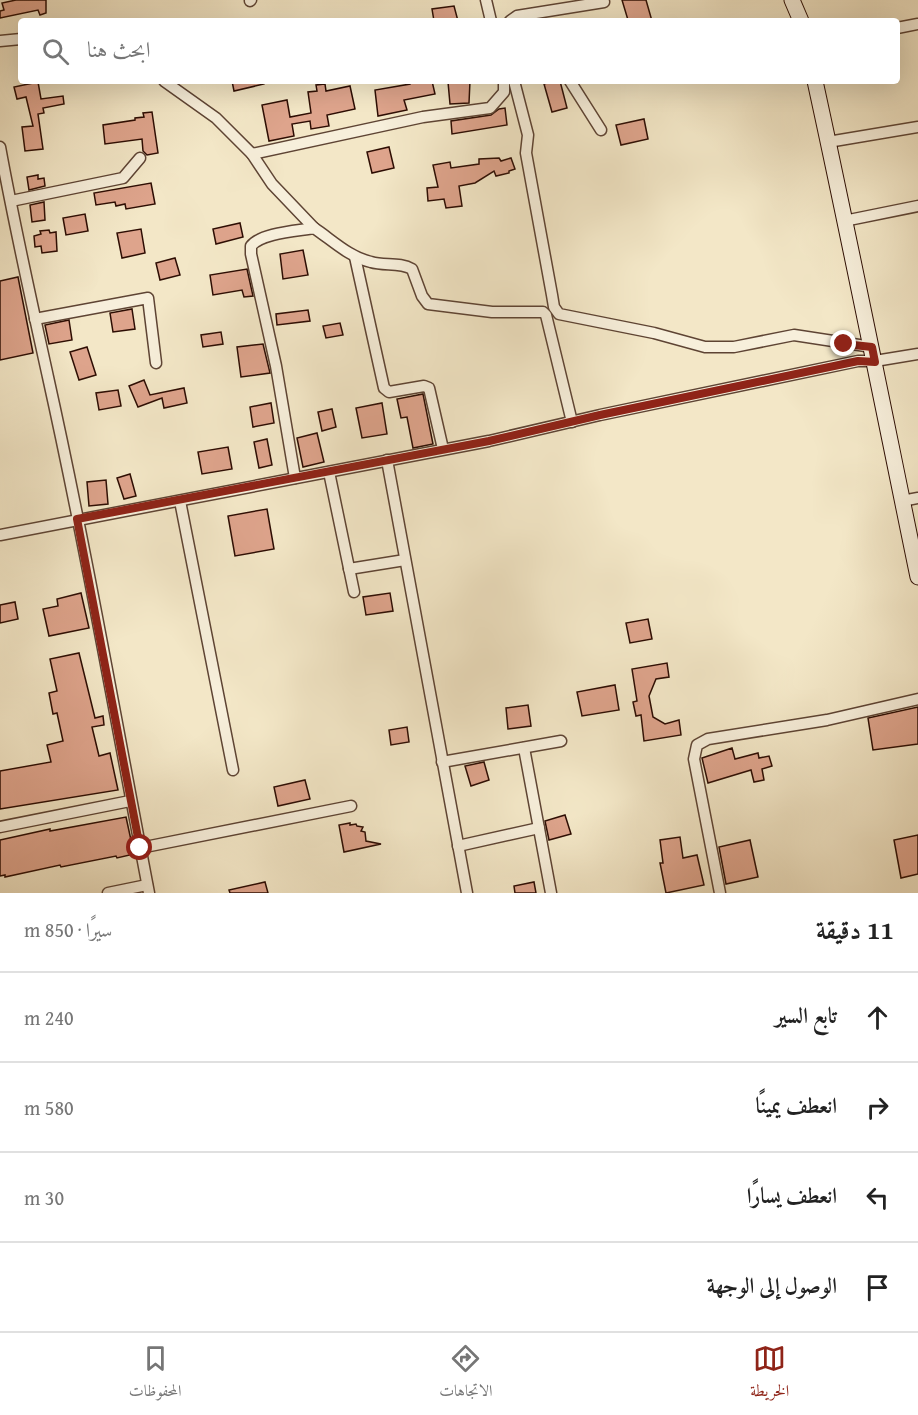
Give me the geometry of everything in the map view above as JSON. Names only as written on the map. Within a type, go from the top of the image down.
[{"type":"main road","points":[[792,0],[800,18]]},
{"type":"main road","points":[[816,84],[843,221],[874,354],[918,577]]},
{"type":"street","points":[[486,0],[490,18]]},
{"type":"street","points":[[514,18],[517,16],[545,16],[604,2]]},
{"type":"street","points":[[900,27],[918,24]]},
{"type":"street","points":[[0,41],[18,39]]},
{"type":"street","points":[[168,84],[216,118],[252,154],[272,184],[314,228],[355,257],[372,263],[406,266],[412,269],[422,296],[428,304],[492,312],[543,312],[546,315],[572,422]]},
{"type":"street","points":[[252,154],[423,117],[490,108],[504,92],[504,84]]},
{"type":"street","points":[[515,84],[528,135],[526,153],[554,307],[559,314],[654,333],[705,347],[734,347],[794,335],[874,354],[918,354]]},
{"type":"street","points":[[572,84],[601,130]]},
{"type":"street","points":[[828,142],[918,127]]},
{"type":"street","points":[[0,147],[1,162],[94,600],[148,889],[108,893]]},
{"type":"street","points":[[11,201],[123,178],[140,158]]},
{"type":"street","points":[[843,221],[918,206]]},
{"type":"street","points":[[295,478],[276,366],[251,246],[256,239],[314,228]]},
{"type":"street","points":[[355,257],[384,388],[388,392],[424,386],[429,388],[443,449]]},
{"type":"street","points":[[34,320],[148,298],[156,363]]},
{"type":"street","points":[[0,535],[443,449],[858,361],[874,354]]},
{"type":"street","points":[[387,460],[467,893]]},
{"type":"street","points":[[329,472],[354,592]]},
{"type":"street","points":[[902,501],[918,498]]},
{"type":"street","points":[[180,501],[233,770]]},
{"type":"street","points":[[349,569],[405,560]]},
{"type":"street","points":[[720,893],[694,759],[697,745],[708,739],[827,720],[918,699]]},
{"type":"street","points":[[442,762],[561,741]]},
{"type":"street","points":[[524,748],[551,893]]},
{"type":"street","points":[[0,827],[130,801]]},
{"type":"street","points":[[140,848],[351,806]]},
{"type":"street","points":[[458,846],[539,828]]},
{"type":"building","points":[[16,0],[46,0],[46,13],[40,15],[38,10],[0,18],[0,11],[4,10],[2,3]]},
{"type":"building","points":[[622,0],[646,0],[651,18],[627,18]]},
{"type":"building","points":[[454,6],[457,18],[434,18],[432,9]]},
{"type":"building","points":[[38,84],[41,99],[63,96],[64,104],[43,108],[44,113],[38,114],[43,149],[25,151],[22,127],[33,126],[26,97],[17,99],[14,87]]},
{"type":"building","points":[[233,84],[264,84],[234,91]]},
{"type":"building","points":[[325,84],[326,91],[350,86],[355,109],[327,115],[329,126],[311,129],[310,121],[292,124],[294,136],[269,141],[262,105],[287,100],[290,117],[311,113],[308,92],[317,91],[316,85]]},
{"type":"building","points":[[410,84],[433,84],[435,94],[404,100],[407,110],[378,116],[375,90]]},
{"type":"building","points":[[448,84],[470,84],[469,103],[450,104]]},
{"type":"building","points":[[544,84],[561,84],[567,108],[552,112]]},
{"type":"building","points":[[505,108],[507,125],[452,134],[451,121],[491,115]]},
{"type":"building","points":[[152,112],[158,153],[147,155],[143,151],[142,139],[105,144],[103,125],[135,120],[135,118],[144,117],[143,113]]},
{"type":"building","points":[[644,119],[648,139],[621,145],[616,125]]},
{"type":"building","points":[[389,147],[394,168],[372,173],[367,152]]},
{"type":"building","points":[[499,158],[501,161],[511,158],[515,169],[496,176],[494,171],[475,183],[459,186],[462,206],[446,208],[444,199],[428,201],[427,188],[438,187],[433,165],[450,162],[451,168],[479,164],[479,159]]},
{"type":"building","points":[[38,175],[38,179],[44,178],[45,186],[29,190],[27,177]]},
{"type":"building","points":[[151,183],[155,204],[126,209],[125,204],[116,206],[115,202],[96,205],[94,193]]},
{"type":"building","points":[[44,202],[45,220],[32,222],[30,205]]},
{"type":"building","points":[[85,214],[88,231],[66,235],[63,218]]},
{"type":"building","points":[[240,223],[243,237],[216,244],[213,229]]},
{"type":"building","points":[[141,229],[145,253],[122,258],[117,233]]},
{"type":"building","points":[[49,230],[50,233],[56,232],[57,251],[42,253],[41,246],[35,247],[34,236],[41,234],[40,231]]},
{"type":"building","points":[[303,250],[308,275],[283,279],[280,254]]},
{"type":"building","points":[[175,258],[180,275],[160,280],[156,263]]},
{"type":"building","points":[[247,269],[253,296],[244,297],[242,290],[213,295],[210,275]]},
{"type":"building","points":[[18,277],[33,353],[0,360],[0,281]]},
{"type":"building","points":[[132,309],[135,329],[113,332],[110,313]]},
{"type":"building","points":[[308,310],[310,321],[277,325],[276,314]]},
{"type":"building","points":[[69,320],[72,340],[49,344],[45,325]]},
{"type":"building","points":[[340,323],[343,335],[326,338],[323,326]]},
{"type":"building","points":[[221,332],[223,344],[203,347],[201,335]]},
{"type":"building","points":[[263,344],[270,373],[241,377],[237,347]]},
{"type":"building","points":[[87,347],[96,375],[79,380],[70,352]]},
{"type":"building","points":[[144,380],[150,395],[184,388],[187,403],[164,408],[162,398],[138,407],[129,386]]},
{"type":"building","points":[[118,390],[121,406],[99,410],[96,393]]},
{"type":"building","points":[[423,394],[433,444],[413,448],[407,417],[401,418],[397,399]]},
{"type":"building","points":[[271,403],[274,423],[253,427],[250,407]]},
{"type":"building","points":[[382,403],[387,434],[362,438],[356,408]]},
{"type":"building","points":[[332,409],[336,427],[322,431],[318,412]]},
{"type":"building","points":[[317,433],[324,462],[303,467],[297,438]]},
{"type":"building","points":[[267,439],[272,465],[259,468],[254,442]]},
{"type":"building","points":[[228,447],[232,469],[202,474],[198,452]]},
{"type":"building","points":[[130,474],[136,496],[124,499],[117,478]]},
{"type":"building","points":[[106,480],[108,504],[89,506],[87,482]]},
{"type":"building","points":[[267,509],[274,549],[235,556],[228,516]]},
{"type":"building","points":[[81,593],[89,628],[49,636],[43,609],[58,606],[57,599]]},
{"type":"building","points":[[390,593],[393,611],[366,615],[363,597]]},
{"type":"building","points":[[15,602],[18,619],[0,623],[0,605]]},
{"type":"building","points":[[648,619],[652,639],[630,643],[626,623]]},
{"type":"building","points":[[79,653],[95,718],[103,716],[104,725],[92,727],[99,756],[110,753],[118,790],[0,809],[0,771],[51,762],[47,745],[63,741],[57,713],[53,714],[49,693],[57,691],[50,659]]},
{"type":"building","points":[[667,663],[669,677],[656,679],[649,696],[653,717],[665,724],[679,720],[681,735],[644,741],[641,715],[636,716],[633,702],[637,701],[632,669]]},
{"type":"building","points":[[615,685],[619,710],[582,716],[577,692]]},
{"type":"building","points":[[528,705],[531,726],[508,729],[506,708]]},
{"type":"building","points":[[918,707],[918,744],[873,750],[868,718]]},
{"type":"building","points":[[407,727],[409,742],[391,745],[389,730]]},
{"type":"building","points":[[732,748],[735,759],[758,753],[759,758],[769,756],[772,766],[762,769],[764,780],[754,782],[751,770],[708,783],[702,758]]},
{"type":"building","points":[[484,762],[489,780],[471,786],[465,766]]},
{"type":"building","points":[[305,780],[310,799],[278,806],[274,787]]},
{"type":"building","points":[[565,815],[571,834],[549,840],[545,821]]},
{"type":"building","points":[[126,817],[134,854],[0,876],[0,840],[50,829],[50,831]]},
{"type":"building","points":[[350,823],[350,825],[356,824],[363,827],[361,831],[365,832],[366,841],[381,844],[344,852],[339,825]]},
{"type":"building","points":[[918,835],[918,874],[901,878],[894,840]]},
{"type":"building","points":[[680,837],[683,858],[697,855],[704,885],[666,893],[660,863],[663,863],[660,840]]},
{"type":"building","points":[[750,840],[758,877],[726,884],[719,847]]},
{"type":"building","points":[[265,882],[268,893],[230,893],[229,890]]},
{"type":"building","points":[[534,882],[536,893],[515,893],[514,886]]},
{"type":"route","points":[[140,848],[77,519],[489,441],[600,415],[858,361],[875,362],[872,347],[844,344]]}]
